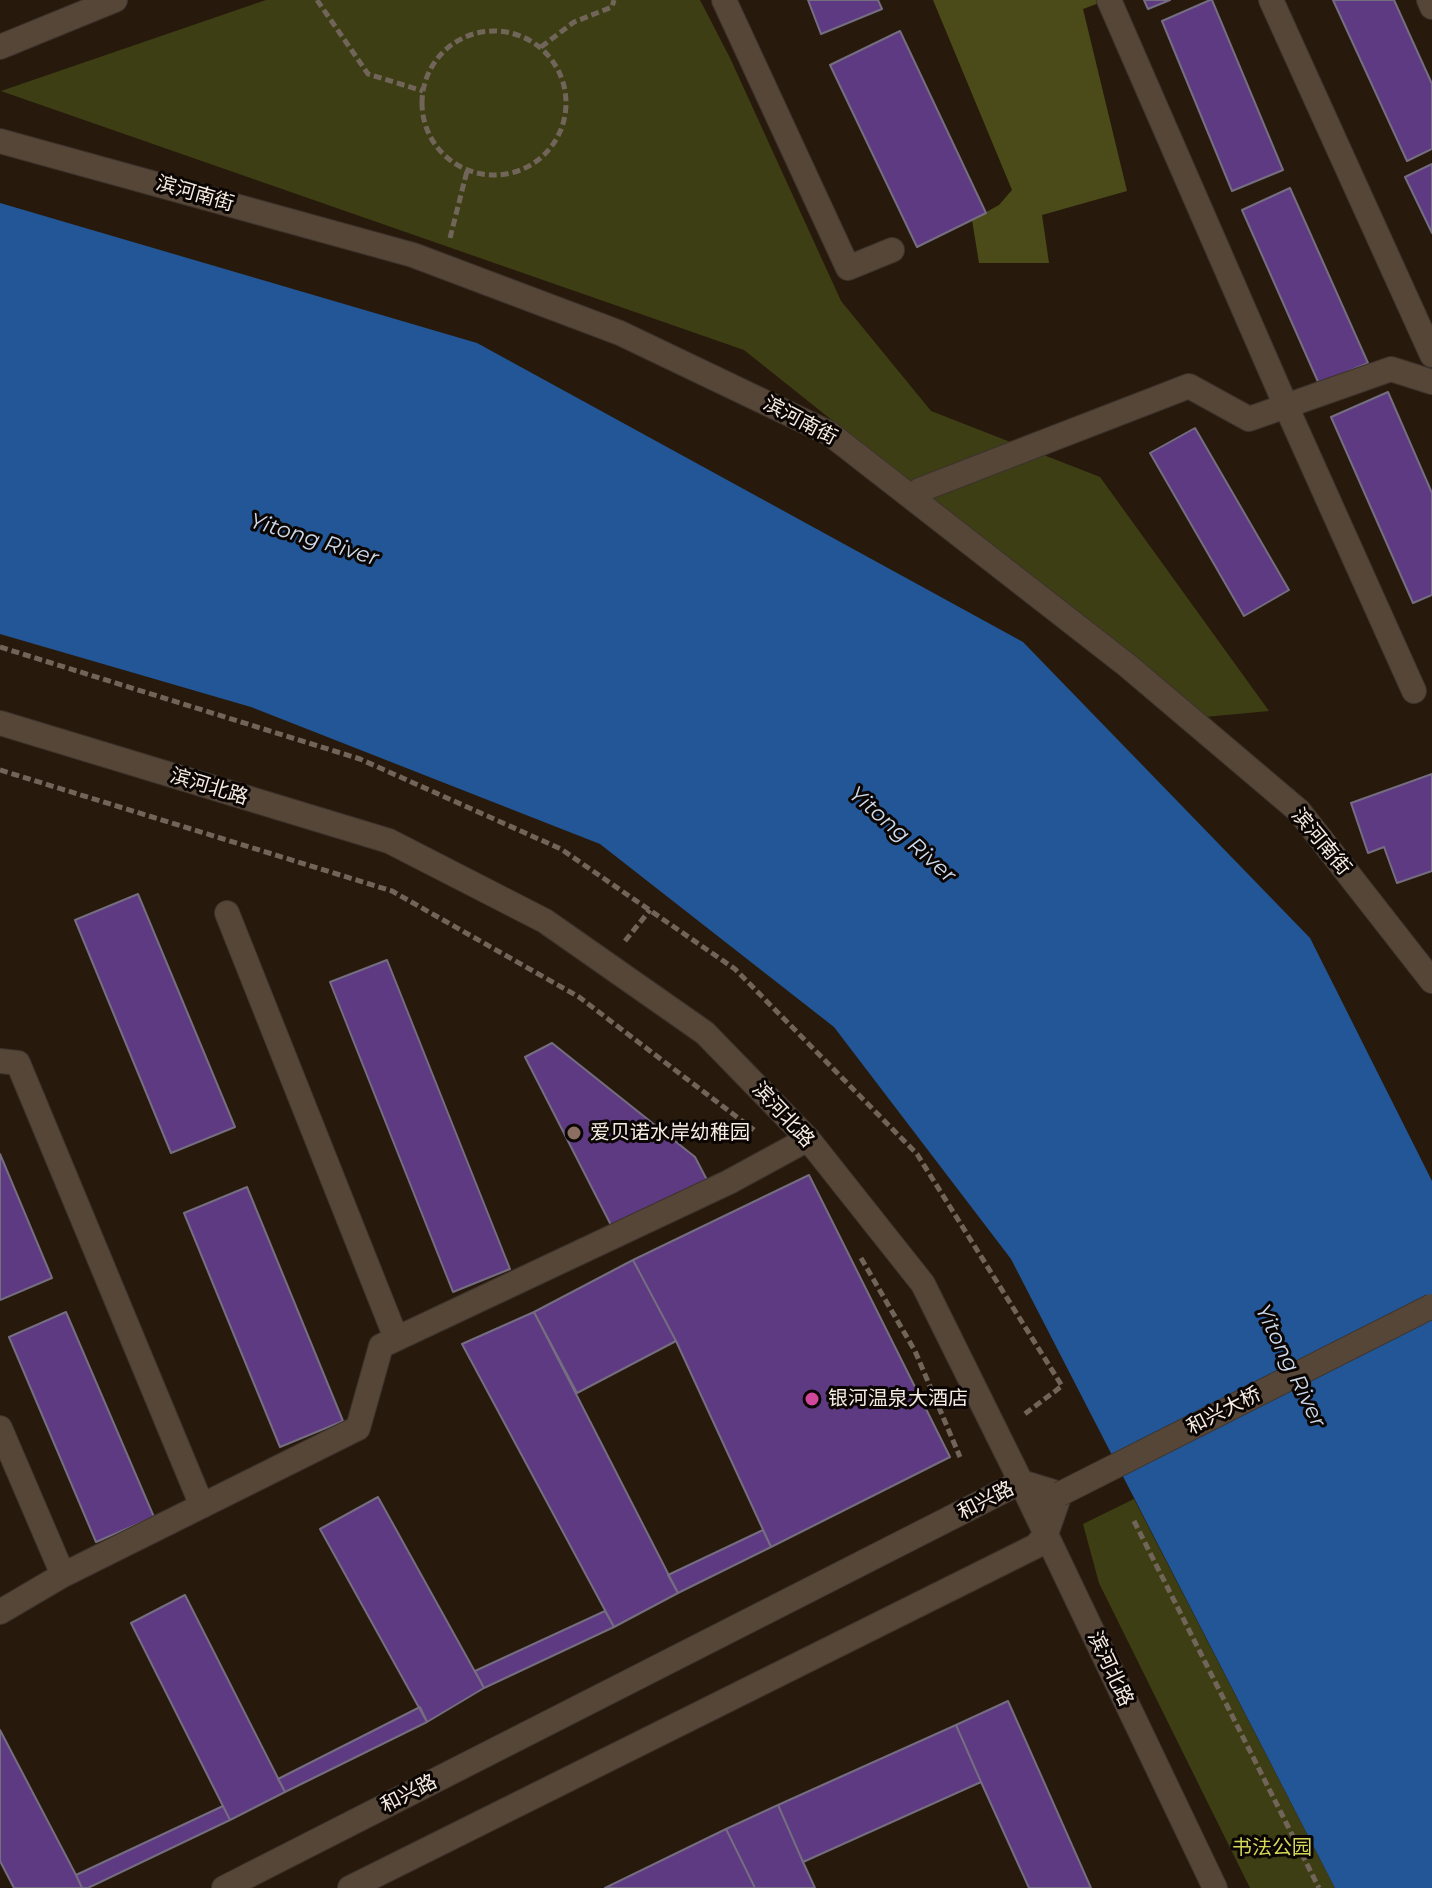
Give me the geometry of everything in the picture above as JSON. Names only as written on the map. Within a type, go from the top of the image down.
[{"type":"street","points":[[0,47],[115,0]]},
{"type":"street","points":[[724,0],[848,268],[892,250]]},
{"type":"street","points":[[1109,0],[1414,691]]},
{"type":"street","points":[[1271,0],[1432,355]]},
{"type":"street","points":[[1429,0],[1432,7]]},
{"type":"street","name":"滨河南街","points":[[0,141],[398,251],[442,266],[620,333],[829,433],[1128,666],[1299,811],[1432,981]]},
{"type":"street","points":[[920,490],[1189,386],[1249,419],[1391,369],[1432,382]]},
{"type":"street","name":"滨河北路","points":[[0,723],[389,841],[545,921],[705,1033],[808,1139],[923,1284],[1215,1888]]},
{"type":"street","points":[[227,913],[396,1338]]},
{"type":"street","points":[[0,1061],[18,1063],[202,1506]]},
{"type":"street","points":[[0,1612],[63,1575],[358,1428],[381,1346],[729,1182],[808,1139]]},
{"type":"street","name":"和兴大桥","points":[[1060,1494],[1432,1306]]},
{"type":"street","points":[[0,1428],[63,1575]]},
{"type":"street","name":"和兴路","points":[[224,1888],[1021,1482],[1060,1494]]},
{"type":"street","points":[[350,1888],[1036,1546],[1046,1534],[1060,1494]]},
{"type":"path","points":[[317,0],[368,74],[423,91]]},
{"type":"path","points":[[541,47],[574,22],[612,7],[614,0]]},
{"type":"path","points":[[501,31],[522,36],[541,47],[554,62],[563,81],[567,102],[564,122],[544,157],[526,169],[507,175],[486,176],[467,171],[449,161],[426,130],[421,111],[429,70],[442,53],[459,39],[480,32],[501,31]]},
{"type":"path","points":[[442,266],[467,171]]},
{"type":"path","points":[[0,770],[392,891],[579,997],[784,1152]]},
{"type":"path","points":[[622,945],[650,910]]},
{"type":"path","points":[[859,1255],[915,1351],[960,1457]]},
{"type":"path","points":[[1022,1416],[1062,1386]]},
{"type":"path","points":[[1134,1521],[1319,1888]]},
{"type":"green space","points":[[266,0],[700,0],[730,58],[841,301],[931,411],[1100,477],[1269,711],[1204,717],[744,350],[1,91]]},
{"type":"green space","name":"书法公园","points":[[1134,1499],[1335,1888],[1250,1888],[1099,1583],[1083,1524]]},
{"type":"shaded area","points":[[933,0],[1107,0],[1083,9],[1127,191],[1042,215],[1049,263],[979,263],[972,220],[999,205],[1012,190]]},
{"type":"water","name":"Yitong River","points":[[0,203],[477,343],[1023,642],[1310,938],[1432,1181],[1432,1888],[1335,1888],[1011,1259],[834,1027],[600,844],[251,707],[0,634]]},
{"type":"building","points":[[808,0],[878,0],[882,9],[821,34]]},
{"type":"building","points":[[1144,0],[1170,0],[1148,9]]},
{"type":"building","points":[[1210,0],[1283,170],[1232,191],[1162,21]]},
{"type":"building","points":[[1333,0],[1394,0],[1432,84],[1432,149],[1407,161]]},
{"type":"building","points":[[900,31],[986,213],[917,247],[830,65]]},
{"type":"building","points":[[1432,164],[1432,233],[1405,177]]},
{"type":"building","points":[[1290,188],[1368,363],[1319,384],[1242,210]]},
{"type":"building","points":[[1388,392],[1432,493],[1432,595],[1413,603],[1331,417]]},
{"type":"building","points":[[1195,428],[1289,590],[1244,616],[1150,453]]},
{"type":"building","points":[[1432,774],[1432,871],[1397,883],[1384,847],[1368,853],[1351,803]]},
{"type":"building","points":[[138,894],[235,1127],[171,1153],[75,920]]},
{"type":"building","points":[[387,960],[510,1269],[453,1292],[330,982]]},
{"type":"building","points":[[552,1043],[695,1157],[707,1180],[613,1229],[525,1057]]},
{"type":"building","points":[[0,1154],[52,1278],[0,1300]]},
{"type":"building","name":"银河温泉大酒店","points":[[809,1175],[950,1457],[771,1547],[676,1341],[633,1260]]},
{"type":"building","points":[[247,1187],[343,1421],[280,1447],[184,1213]]},
{"type":"building","points":[[633,1260],[676,1341],[577,1393],[534,1312]]},
{"type":"building","points":[[66,1312],[154,1517],[96,1542],[9,1337]]},
{"type":"building","points":[[534,1312],[678,1593],[614,1627],[462,1344]]},
{"type":"building","points":[[378,1497],[484,1688],[427,1722],[320,1529]]},
{"type":"building","points":[[763,1530],[771,1547],[678,1593],[668,1575]]},
{"type":"building","points":[[185,1595],[285,1792],[230,1820],[131,1623]]},
{"type":"building","points":[[605,1611],[614,1627],[484,1688],[475,1671]]},
{"type":"building","points":[[1008,1701],[1091,1888],[1029,1888],[981,1782],[956,1725]]},
{"type":"building","points":[[420,1707],[427,1722],[285,1792],[278,1779]]},
{"type":"building","points":[[956,1725],[981,1782],[803,1862],[778,1805]]},
{"type":"building","points":[[0,1730],[82,1888],[14,1888],[0,1861]]},
{"type":"building","points":[[778,1805],[815,1888],[755,1888],[726,1829]]},
{"type":"building","points":[[223,1806],[230,1820],[88,1888],[82,1888],[76,1875]]},
{"type":"building","points":[[726,1829],[755,1888],[605,1888]]},
{"type":"place","name":"爱贝诺水岸幼稚园","points":[[574,1133]]},
{"type":"place","name":"银河温泉大酒店","points":[[812,1399]]}]
